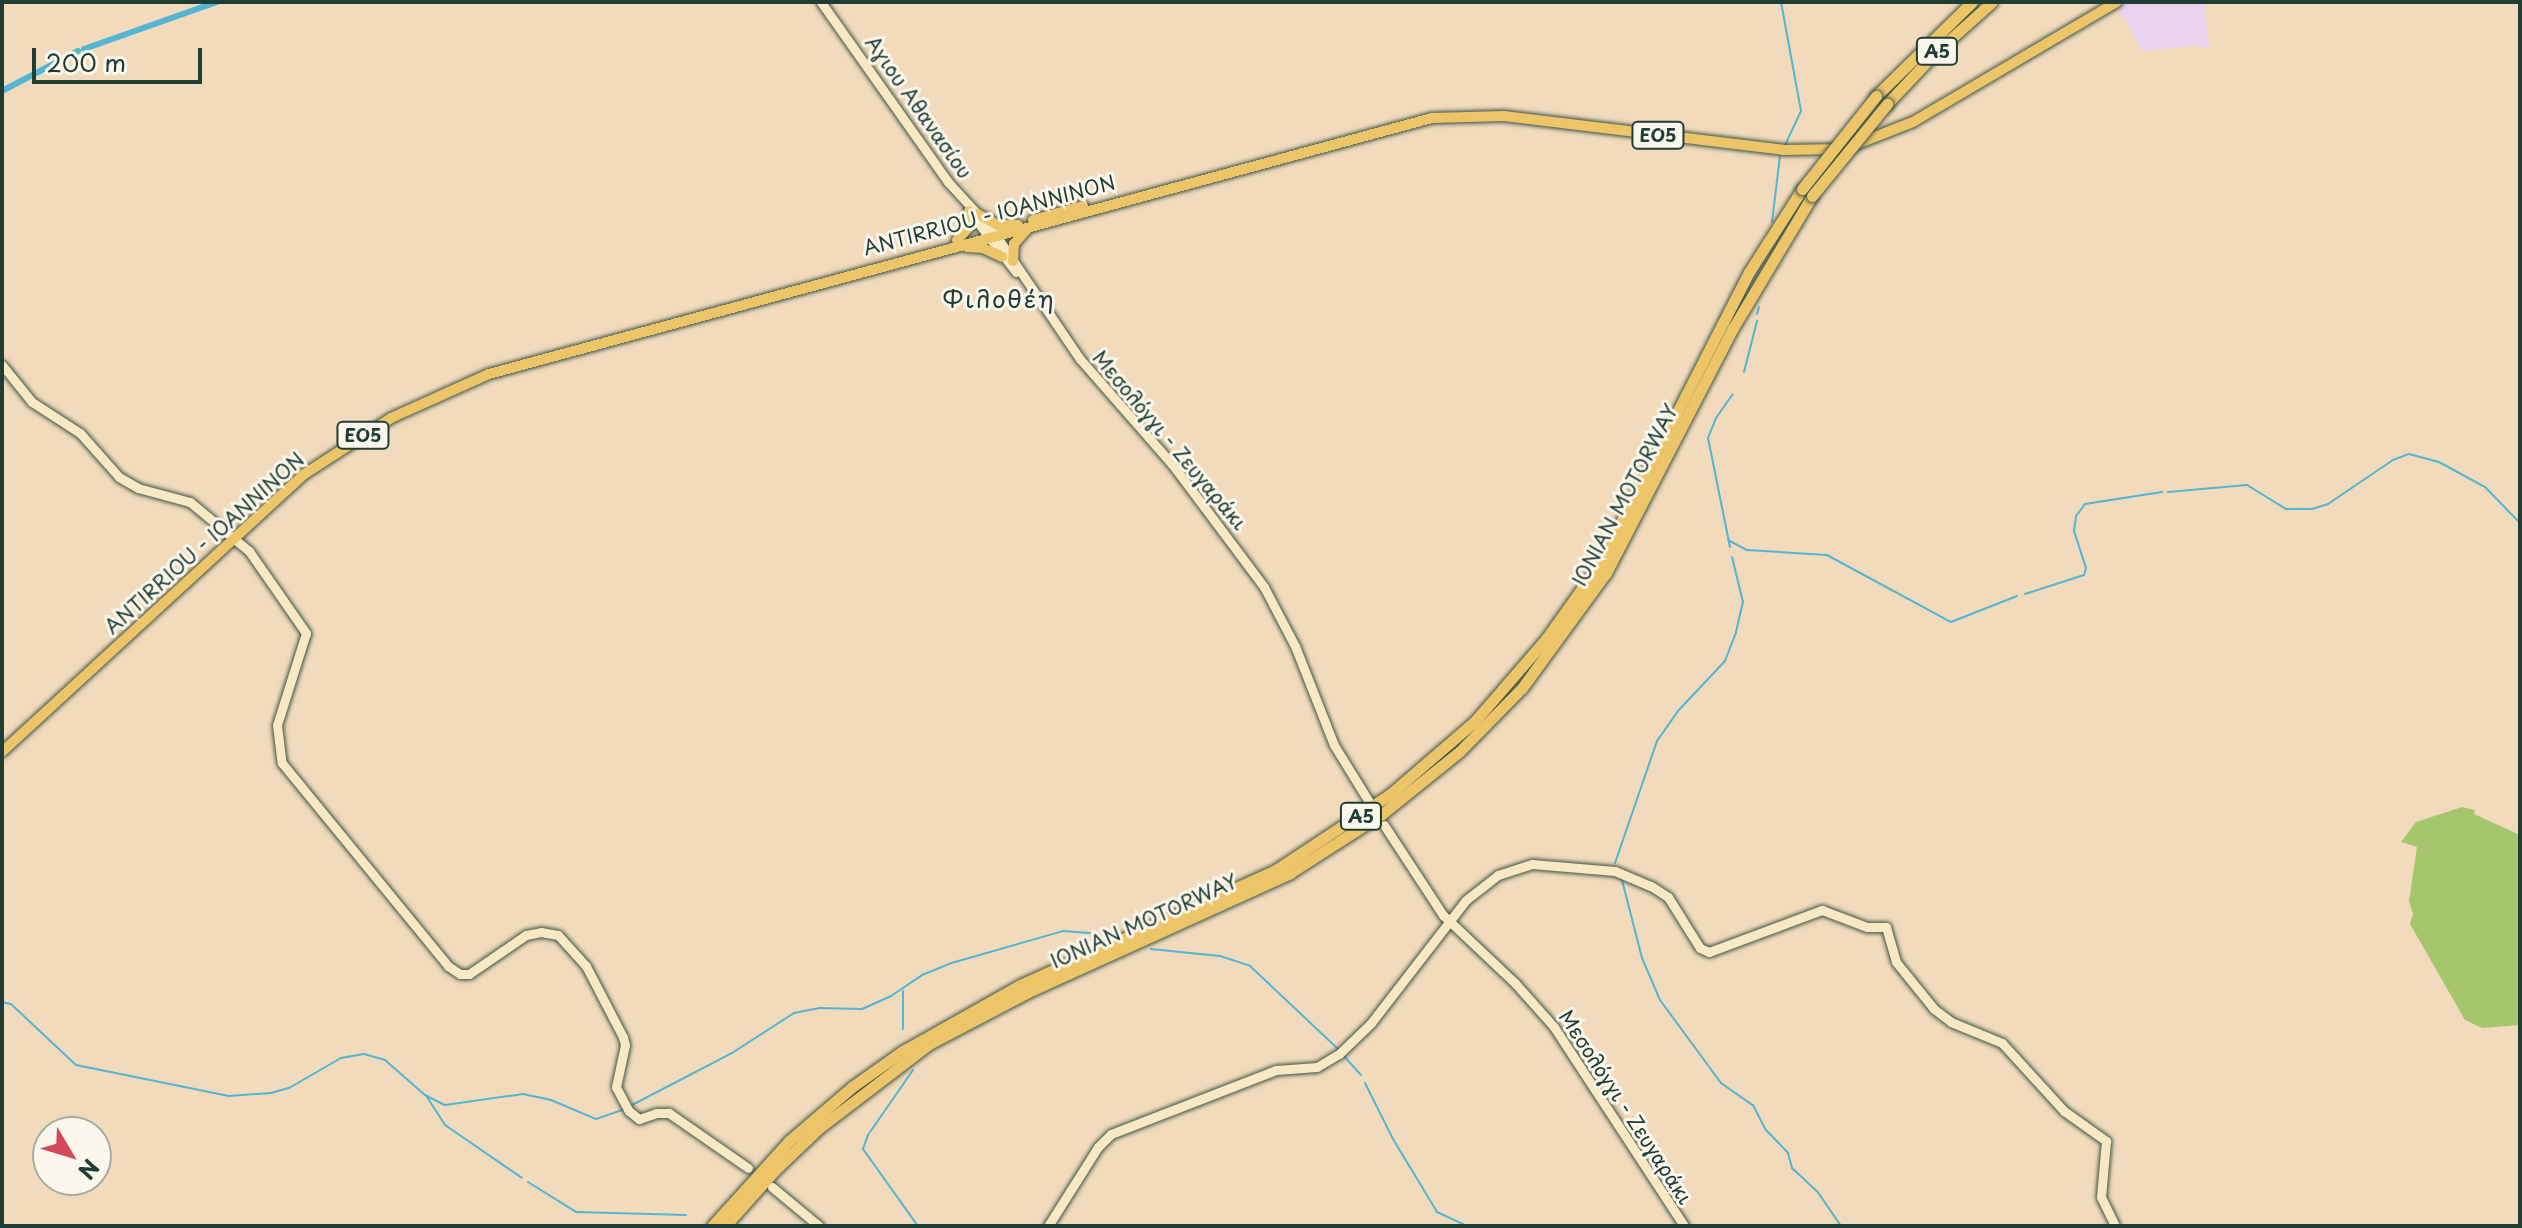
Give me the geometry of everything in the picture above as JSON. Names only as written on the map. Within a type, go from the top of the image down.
[{"type":"highway","name":"IONIAN MOTORWAY","points":[[712,1226],[789,1141],[860,1081],[901,1052],[1020,985],[1274,871],[1376,805],[1474,722],[1534,655],[1600,563],[1729,310],[1807,192],[1882,100],[1972,2]]},
{"type":"highway","name":"IONIAN MOTORWAY","points":[[1882,100],[1992,2]]},
{"type":"highway","name":"IONIAN MOTORWAY","points":[[725,1226],[775,1170],[818,1129],[929,1044],[1026,993],[1225,906],[1297,869],[1394,805],[1460,751],[1522,688],[1606,573],[1807,192]]},
{"type":"main road","name":"ANTIRRIOU - IOANNINON","points":[[2,752],[234,536],[325,458],[391,418],[444,391],[510,367],[1396,126],[1458,116],[1504,116],[1783,150],[1844,149],[1913,122],[2117,2]]},
{"type":"main road","points":[[974,212],[998,225],[1024,226],[1008,259],[983,248],[955,244],[970,226],[974,212]]},
{"type":"street","name":"Αγιου Αθανασίου","points":[[821,2],[991,235]]},
{"type":"street","name":"Μεσολόγγι - Ζευγαράκι","points":[[991,235],[1080,359],[1192,489],[1264,587],[1295,646],[1334,745],[1368,800]]},
{"type":"street","points":[[2,365],[32,402],[80,433],[119,477],[138,488],[190,502],[249,551],[306,633],[277,725],[282,763],[448,966],[457,973],[472,973],[532,933],[554,933],[570,945],[596,983],[623,1037],[625,1048],[616,1087],[627,1107],[639,1119],[656,1113],[669,1113],[748,1168]]},
{"type":"street","name":"Μεσολόγγι - Ζευγαράκι","points":[[1384,825],[1430,899],[1449,922],[1515,983],[1554,1027],[1684,1226]]},
{"type":"street","points":[[1048,1226],[1098,1147],[1111,1134],[1276,1070],[1313,1068],[1329,1061],[1353,1042],[1461,905],[1490,880],[1532,864],[1610,870],[1651,886],[1668,897],[1700,948],[1709,952],[1822,910],[1867,927],[1886,927],[1896,962],[1934,1009],[1951,1022],[2002,1043],[2064,1111],[2106,1141],[2101,1197],[2115,1226]]},
{"type":"street","points":[[772,1187],[819,1226]]},
{"type":"shaded area","points":[[2124,2],[2204,2],[2209,48],[2191,46],[2143,51],[2117,7]]},
{"type":"green space","points":[[2462,807],[2475,810],[2474,814],[2520,835],[2520,1025],[2482,1028],[2465,1020],[2410,924],[2413,914],[2409,901],[2417,847],[2401,842],[2416,822]]},
{"type":"waterway","points":[[84,49],[217,2]]},
{"type":"waterway","points":[[1781,2],[1801,111],[1785,145]]},
{"type":"waterway","points":[[2,91],[78,51]]},
{"type":"waterway","points":[[1772,222],[1780,156]]},
{"type":"waterway","points":[[1757,314],[1759,307]]},
{"type":"waterway","points":[[1744,372],[1757,321]]},
{"type":"waterway","points":[[1730,547],[1708,438],[1716,418],[1733,394]]},
{"type":"waterway","points":[[2168,492],[2247,485],[2286,509],[2312,509],[2328,504],[2393,460],[2409,454],[2439,462],[2485,487],[2520,523]]},
{"type":"waterway","points":[[2025,594],[2084,575],[2086,568],[2074,531],[2076,516],[2085,504],[2162,492]]},
{"type":"waterway","points":[[1728,540],[1747,550],[1827,555],[1951,622],[2017,596]]},
{"type":"waterway","points":[[1615,863],[1657,741],[1677,712],[1725,661],[1743,602],[1732,557]]},
{"type":"waterway","points":[[1622,880],[1642,958],[1660,1000],[1721,1083],[1753,1105],[1766,1130],[1788,1153],[1792,1168],[1817,1191],[1841,1226]]},
{"type":"waterway","points":[[632,1105],[732,1053],[794,1013],[820,1008],[862,1009],[891,996],[922,975],[955,962],[1063,931],[1090,933]]},
{"type":"waterway","points":[[1151,949],[1220,956],[1250,966],[1339,1050]]},
{"type":"waterway","points":[[903,991],[903,1029]]},
{"type":"waterway","points":[[2,1002],[11,1004],[76,1065],[229,1096],[271,1093],[289,1088],[341,1058],[364,1054],[385,1060],[425,1095],[445,1105],[523,1094],[551,1100],[596,1119],[622,1110]]},
{"type":"waterway","points":[[1343,1055],[1361,1075]]},
{"type":"waterway","points":[[913,1070],[868,1135],[863,1149],[918,1226]]},
{"type":"waterway","points":[[1365,1083],[1393,1139],[1437,1212],[1467,1226]]},
{"type":"waterway","points":[[427,1097],[445,1125],[522,1178]]},
{"type":"waterway","points":[[528,1182],[576,1212],[686,1215]]},
{"type":"district","name":"Φιλοθέη","points":[[999,299]]}]
